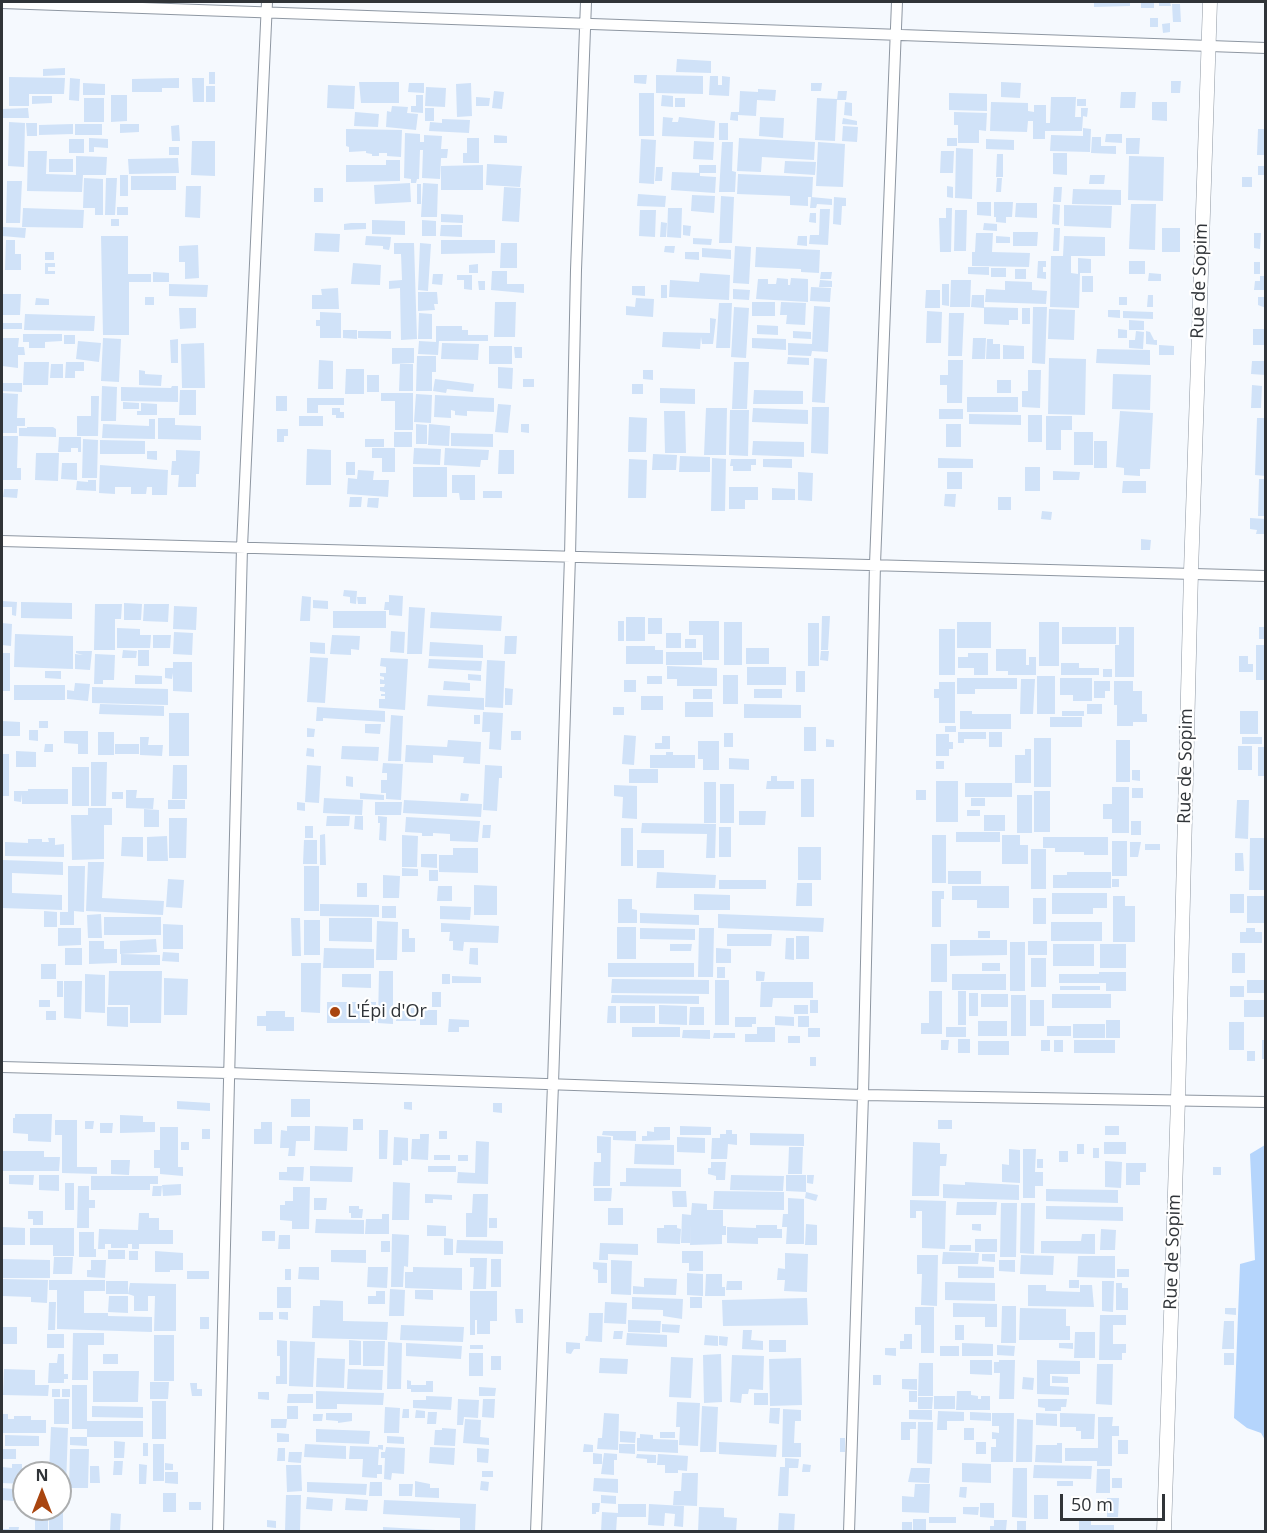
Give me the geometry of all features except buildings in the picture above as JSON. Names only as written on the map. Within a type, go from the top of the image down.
[{"type":"street","points":[[536,1532],[553,1084],[570,556],[576,270],[586,2]]},
{"type":"street","points":[[849,1532],[875,564],[897,2]]},
{"type":"street","name":"Rue de Sopim","points":[[1164,1532],[1178,1099],[1191,573],[1210,2]]},
{"type":"street","points":[[2,3],[267,7],[586,24],[1266,48]]},
{"type":"street","points":[[218,1532],[242,547],[267,7]]},
{"type":"street","points":[[2,541],[1266,576]]},
{"type":"street","points":[[2,1067],[228,1072],[862,1095],[1266,1102]]},
{"type":"shaded area","points":[[1265,1145],[1265,1440],[1261,1433],[1247,1428],[1234,1418],[1240,1264],[1255,1260],[1250,1154]]},
{"type":"place","name":"L'Épi d'Or","points":[[335,1012]]}]
